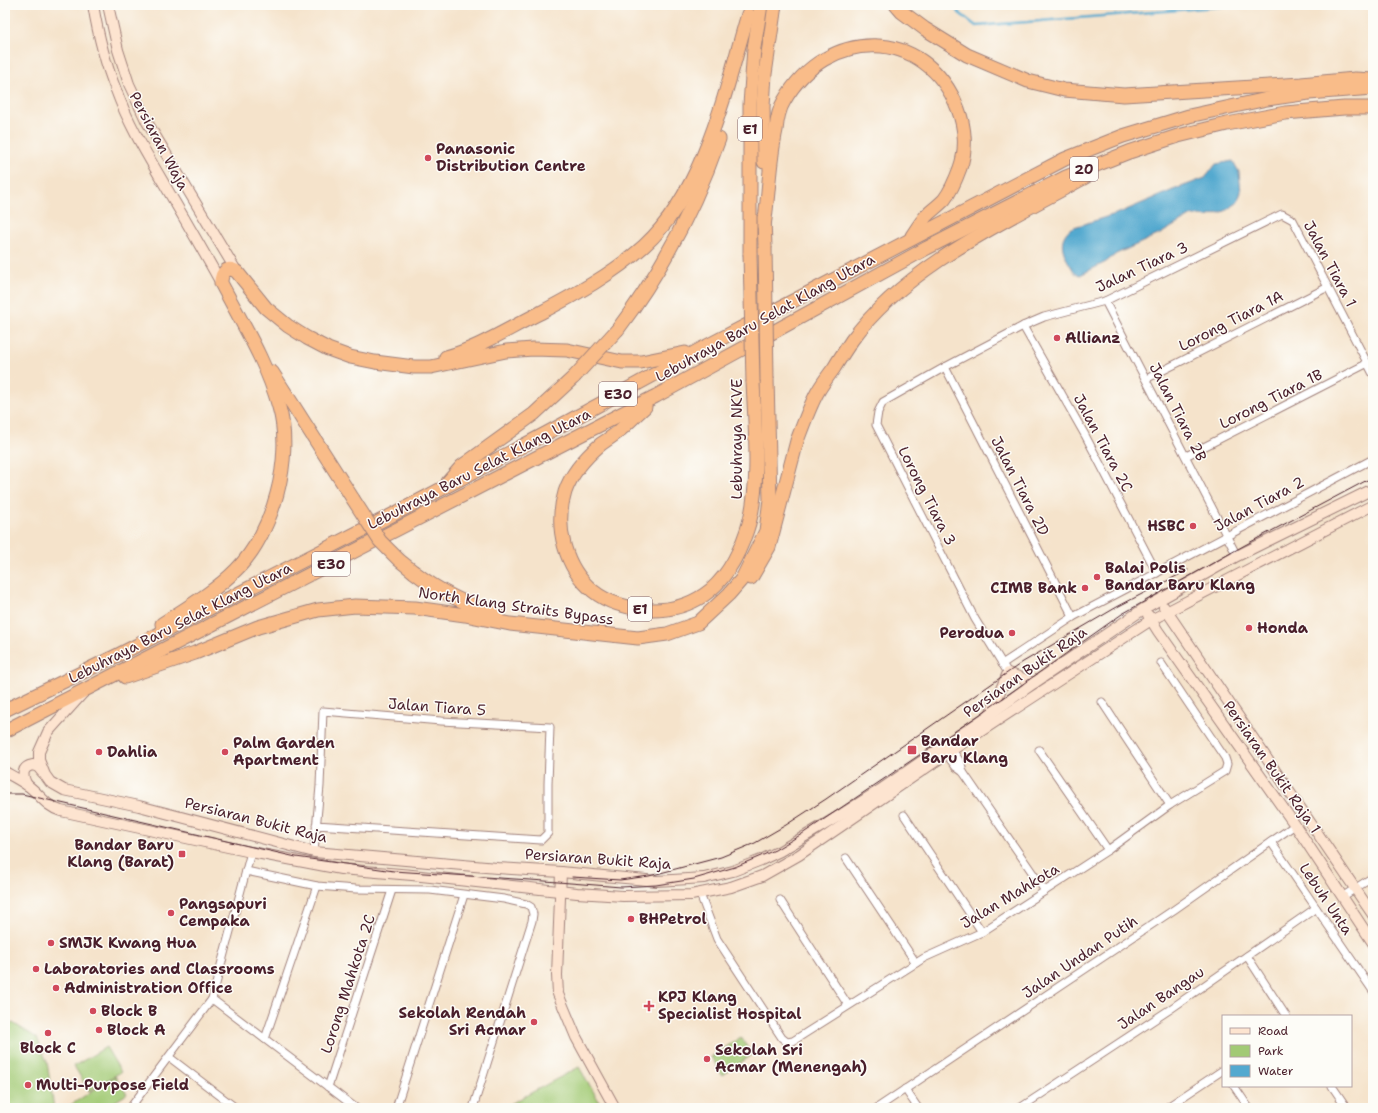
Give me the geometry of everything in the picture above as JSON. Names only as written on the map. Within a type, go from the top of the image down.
[{"type":"highway","name":"Lebuhraya NKVE","points":[[656,396],[619,431],[590,455],[572,478],[565,491],[560,522],[566,552],[572,566],[581,579],[593,591],[607,600],[638,609],[663,610],[685,605],[704,595],[718,582],[737,554],[747,529],[752,508],[755,484],[755,437],[750,254],[750,105],[754,48],[761,5]]},
{"type":"highway","name":"E30","points":[[764,226],[764,100],[768,43],[775,5]]},
{"type":"highway","points":[[896,5],[902,12],[967,55],[1028,81],[1064,90],[1124,95],[1373,80]]},
{"type":"highway","points":[[414,367],[450,356],[480,344],[560,302],[618,268],[645,245],[670,217],[691,182],[701,160],[710,139],[749,10]]},
{"type":"highway","points":[[445,486],[462,466],[534,414],[574,377],[618,329],[641,297],[666,257],[691,209],[708,168],[726,117],[749,10]]},
{"type":"highway","points":[[764,226],[771,158],[778,119],[783,102],[801,76],[826,57],[855,47],[880,46],[907,52],[927,64],[935,71],[944,82],[955,101],[963,127],[964,155],[957,177],[944,199],[926,216],[909,239]]},
{"type":"highway","name":"Lebuhraya Baru Selat Klang Utara","points":[[5,710],[118,655],[396,513],[703,348],[909,239],[1065,159],[1123,136],[1188,116],[1267,99],[1309,93],[1373,88]]},
{"type":"highway","name":"Lebuhraya Baru Selat Klang Utara","points":[[5,731],[656,396],[927,248],[1066,177],[1129,152],[1178,136],[1228,124],[1285,113],[1344,108],[1373,108]]},
{"type":"highway","points":[[698,623],[718,612],[729,603],[748,583],[762,561],[769,547],[797,440],[817,393],[853,339],[878,311],[904,286],[938,261],[995,227],[1129,152]]},
{"type":"highway","name":"North Klang Straits Bypass","points":[[86,690],[195,653],[258,627],[318,610],[355,606],[415,608],[539,628],[638,638],[667,634],[698,623],[730,594],[742,579],[766,531],[770,499],[764,226]]},
{"type":"highway","points":[[118,655],[140,637],[210,593],[237,570],[254,548],[277,496],[282,474],[284,432],[280,407],[255,348],[221,283],[222,274],[225,271],[229,269],[236,272],[266,308],[288,326],[307,338],[328,349],[375,362],[414,367],[432,366],[506,351],[533,349],[567,350],[622,362],[641,362],[703,348]]},
{"type":"highway","points":[[255,348],[279,381],[380,541],[399,560],[433,586],[459,601],[539,628]]},
{"type":"main road","name":"Persiaran Waja","points":[[93,5],[105,59],[127,117],[221,283]]},
{"type":"main road","name":"Persiaran Waja","points":[[108,5],[120,57],[129,84],[147,122],[236,272]]},
{"type":"main road","name":"Persiaran Bukit Raja","points":[[27,785],[23,778],[23,772],[29,766],[33,765],[38,767],[50,782],[64,790],[139,806],[314,852],[657,881],[704,878],[733,871],[780,851],[880,790],[1145,608],[1238,556],[1373,489]]},
{"type":"main road","name":"Persiaran Bukit Raja","points":[[5,772],[27,785],[45,803],[61,812],[341,870],[412,875],[560,892],[623,896],[678,896],[700,894],[732,887],[762,876],[799,855],[949,752],[1151,620],[1373,505]]},
{"type":"main road","name":"Persiaran Bukit Raja 1","points":[[1160,600],[1166,612],[1373,915]]},
{"type":"main road","name":"Persiaran Bukit Raja 1","points":[[1145,608],[1151,620],[1295,825],[1373,943]]},
{"type":"main road","points":[[989,715],[1008,673],[1034,683]]},
{"type":"main road","points":[[45,775],[39,760],[39,752],[42,744],[48,732],[86,690]]},
{"type":"main road","points":[[561,872],[558,994],[576,1037],[615,1108]]},
{"type":"street","name":"Jalan Tiara 1","points":[[1282,214],[1293,220],[1373,374]]},
{"type":"street","name":"Jalan Tiara 3","points":[[945,367],[1023,326],[1044,317],[1106,301],[1282,214]]},
{"type":"street","name":"Lorong Tiara 1A","points":[[1146,379],[1328,287]]},
{"type":"street","name":"Jalan Tiara 2B","points":[[1106,301],[1238,556]]},
{"type":"street","name":"Jalan Tiara 2C","points":[[1023,326],[1085,435],[1157,572]]},
{"type":"street","name":"Lorong Tiara 1B","points":[[1186,456],[1368,363]]},
{"type":"street","name":"Jalan Tiara 2D","points":[[945,367],[1073,617]]},
{"type":"street","name":"Lorong Tiara 3","points":[[945,367],[882,402],[878,412],[876,425],[975,620],[1008,673]]},
{"type":"street","name":"Jalan Tiara 2","points":[[1002,664],[1073,617],[1373,459]]},
{"type":"street","name":"Jalan Mahkota","points":[[700,894],[717,939],[782,1038],[787,1042],[792,1041],[924,958],[982,932],[1108,850],[1170,805],[1225,771],[1227,764],[1225,758],[1161,663]]},
{"type":"street","points":[[1102,702],[1170,805]]},
{"type":"street","name":"Jalan Tiara 5","points":[[323,711],[441,721],[550,727],[548,833],[541,840],[316,825],[320,786],[323,711]]},
{"type":"street","points":[[1039,750],[1108,850]]},
{"type":"street","points":[[949,752],[962,763],[963,772],[1045,891]]},
{"type":"street","points":[[904,815],[982,932]]},
{"type":"street","points":[[314,852],[316,825]]},
{"type":"street","name":"Jalan Undan Putih","points":[[877,1108],[1175,909],[1295,825]]},
{"type":"street","name":"Lebuh Unta","points":[[1271,842],[1373,991]]},
{"type":"street","points":[[130,1108],[212,999],[251,852]]},
{"type":"street","points":[[846,858],[916,963]]},
{"type":"street","points":[[246,871],[317,886],[356,889],[430,890],[464,895],[504,898],[526,904],[531,908],[533,914],[532,921],[473,1108]]},
{"type":"street","points":[[1342,897],[1373,877]]},
{"type":"street","points":[[265,1039],[317,886]]},
{"type":"street","name":"Lorong Mahkota 2C","points":[[328,1087],[392,890]]},
{"type":"street","points":[[396,1108],[464,895]]},
{"type":"street","points":[[780,900],[848,1005]]},
{"type":"street","name":"Jalan Bangau","points":[[1020,1108],[1169,1010],[1316,908]]},
{"type":"street","points":[[1246,956],[1285,1015]]},
{"type":"street","points":[[212,999],[356,1108]]},
{"type":"street","points":[[169,1057],[236,1108]]},
{"type":"street","points":[[1166,1108],[1222,1071]]},
{"type":"street","points":[[1235,1087],[1249,1108]]},
{"type":"street","points":[[1333,1087],[1347,1108]]},
{"type":"street","points":[[905,1089],[918,1108]]},
{"type":"green space","name":"Multi-Purpose Field","points":[[13,1023],[37,1038],[47,1062],[54,1108],[5,1108],[5,1026]]},
{"type":"green space","points":[[741,1037],[752,1055],[722,1075],[711,1057]]},
{"type":"green space","points":[[106,1047],[121,1072],[89,1091],[74,1066]]},
{"type":"green space","points":[[579,1067],[603,1108],[503,1108]]},
{"type":"green space","points":[[115,1076],[127,1094],[105,1108],[66,1108]]},
{"type":"water","points":[[1233,161],[1239,172],[1241,192],[1237,203],[1225,211],[1207,217],[1192,215],[1160,234],[1116,254],[1106,262],[1080,275],[1075,273],[1065,256],[1062,244],[1066,233],[1071,228],[1119,213],[1205,178],[1216,164]]},
{"type":"waterway","points":[[953,5],[958,12],[976,26],[1241,5]]},
{"type":"tram line","points":[[5,794],[22,794],[296,857],[394,871],[621,887],[656,885],[694,879],[735,867],[775,850],[802,834],[979,715],[1122,614],[1245,545],[1373,477]]},
{"type":"tram line","points":[[572,877],[620,880],[649,876],[721,857],[755,843],[826,799],[1023,662],[1117,607],[1188,570]]},
{"type":"place","name":"Panasonic Distribution Centre","points":[[428,158]]},
{"type":"place","name":"Allianz","points":[[1057,338]]},
{"type":"place","name":"HSBC","points":[[1193,526]]},
{"type":"place","name":"Balai Polis Bandar Baru Klang","points":[[1097,577]]},
{"type":"place","name":"CIMB Bank","points":[[1085,588]]},
{"type":"place","name":"Honda","points":[[1249,628]]},
{"type":"place","name":"Perodua","points":[[1012,633]]},
{"type":"place","name":"Bandar Baru Klang","points":[[912,750]]},
{"type":"place","name":"Dahlia","points":[[99,752]]},
{"type":"place","name":"Palm Garden Apartment","points":[[225,752]]},
{"type":"place","name":"Bandar Baru Klang (Barat)","points":[[182,854]]},
{"type":"place","name":"Pangsapuri Cempaka","points":[[171,913]]},
{"type":"place","name":"BHPetrol","points":[[631,919]]},
{"type":"place","name":"SMJK Kwang Hua","points":[[51,943]]},
{"type":"place","name":"Laboratories and Classrooms","points":[[36,969]]},
{"type":"place","name":"Administration Office","points":[[56,988]]},
{"type":"place","name":"KPJ Klang Specialist Hospital","points":[[649,1006]]},
{"type":"place","name":"Block B","points":[[93,1011]]},
{"type":"place","name":"Sekolah Rendah Sri Acmar","points":[[534,1022]]},
{"type":"place","name":"Block A","points":[[99,1030]]},
{"type":"place","name":"Block C","points":[[48,1033]]},
{"type":"place","name":"Sekolah Sri Acmar (Menengah)","points":[[707,1059]]},
{"type":"place","name":"Multi-Purpose Field","points":[[28,1085]]}]
